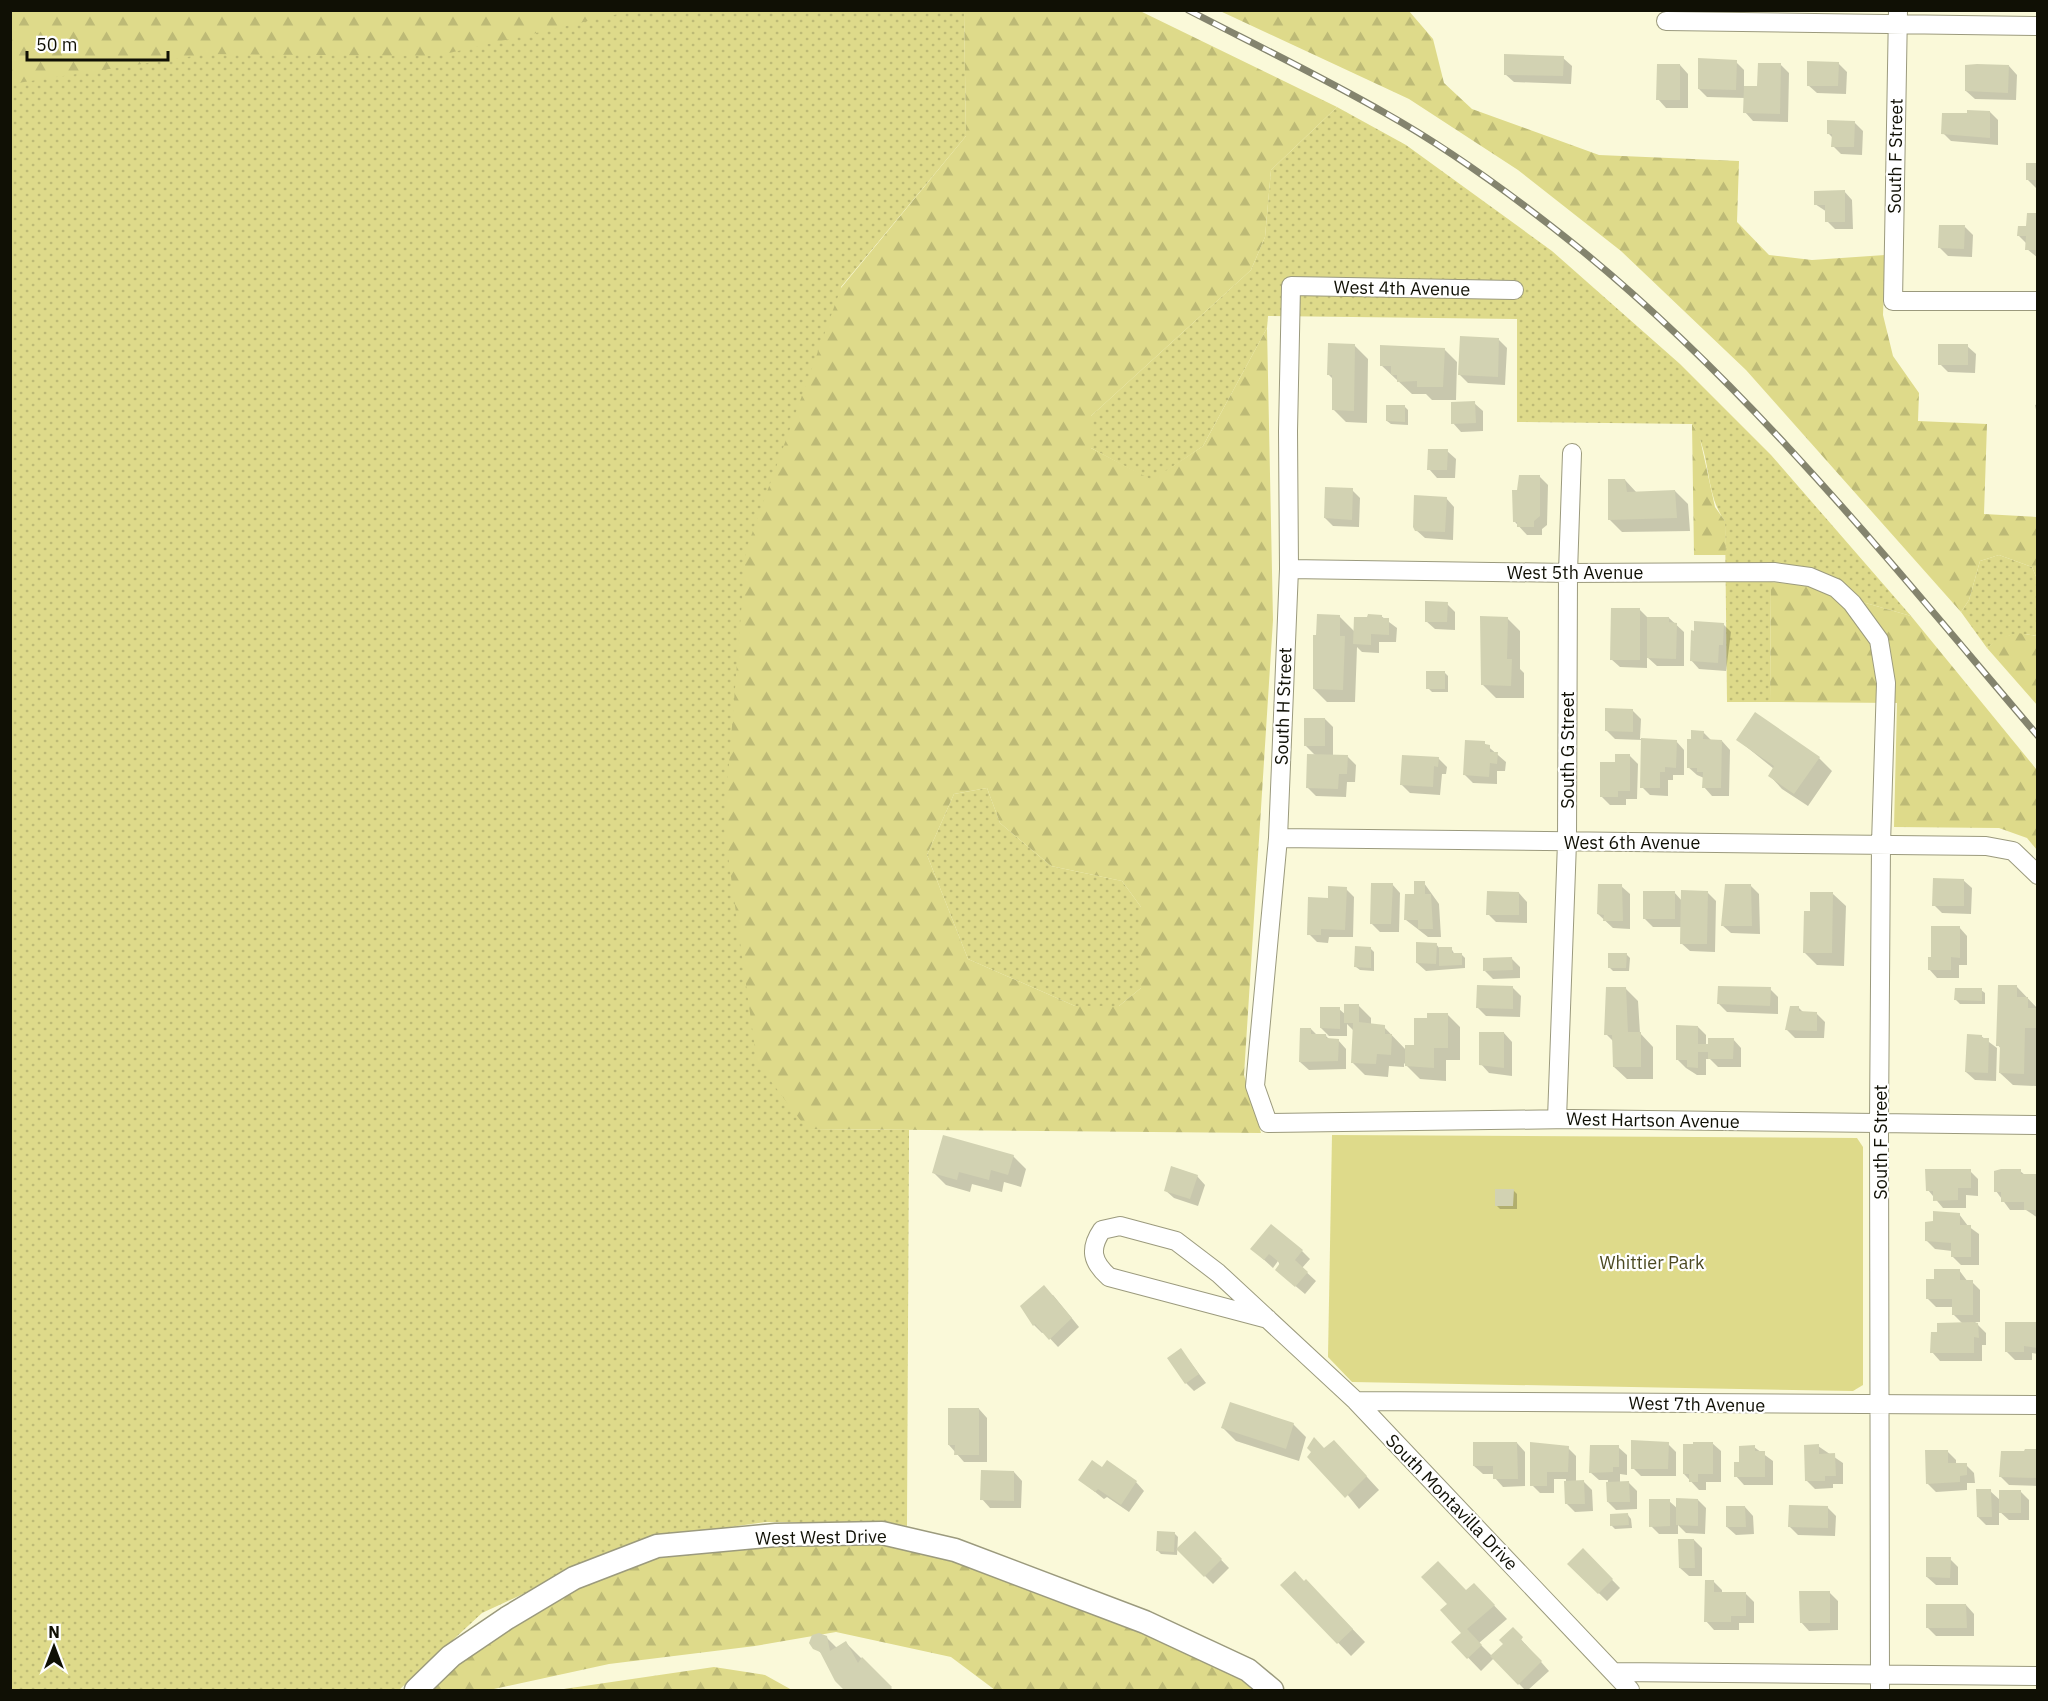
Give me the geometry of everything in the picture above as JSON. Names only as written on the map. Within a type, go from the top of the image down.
[{"type":"street","points":[[1666,21],[1898,17],[2037,26]]},
{"type":"street","name":"South F Street","points":[[1898,17],[1893,301],[2037,301]]},
{"type":"street","name":"West 4th Avenue","points":[[1291,286],[1514,290]]},
{"type":"street","name":"South H Street","points":[[1268,1123],[1255,1086],[1278,838],[1289,569],[1288,431],[1291,286]]},
{"type":"street","name":"South G Street","points":[[1557,1119],[1567,842],[1568,573],[1572,453]]},
{"type":"street","name":"West 5th Avenue","points":[[1289,569],[1568,573],[1774,572],[1810,577],[1836,588],[1852,603]]},
{"type":"street","name":"South F Street","points":[[1852,603],[1879,640],[1886,683],[1881,844],[1879,1124],[1880,1684]]},
{"type":"street","name":"West 6th Avenue","points":[[1278,838],[1986,846],[2013,851],[2037,875]]},
{"type":"street","name":"West Hartson Avenue","points":[[1268,1123],[1557,1119],[2037,1125]]},
{"type":"street","name":"South Montavilla Drive","points":[[1268,1319],[1109,1278],[1096,1266],[1092,1254],[1095,1241],[1102,1230],[1120,1226],[1176,1241],[1268,1319],[1356,1401],[1630,1690]]},
{"type":"street","name":"West 7th Avenue","points":[[1356,1401],[2037,1406]]},
{"type":"street","name":"West West Drive","points":[[416,1690],[451,1656],[507,1618],[574,1578],[657,1546],[776,1535],[882,1533],[955,1551],[1145,1622],[1248,1670],[1272,1690]]},
{"type":"street","points":[[1615,1672],[1880,1684],[2037,1676]]},
{"type":"green space","points":[[11,10],[631,11],[436,56],[207,54],[11,84]]},
{"type":"green space","points":[[1138,10],[1337,107],[1271,170],[1265,237],[1251,270],[1091,416],[1091,448],[1152,480],[1203,446],[1267,328],[1273,620],[1244,1075],[1261,1133],[807,1129],[757,1063],[724,827],[746,550],[841,288],[966,136],[964,11]],"holes":[[[987,788],[1000,823],[1051,866],[1122,881],[1141,907],[1141,988],[1119,1006],[1075,1006],[968,959],[927,855],[954,794]]]},
{"type":"green space","points":[[11,11],[964,11],[966,136],[841,287],[807,1129],[909,1130],[907,1526],[881,1523],[765,1522],[639,1540],[482,1613],[399,1690],[11,1690]]},
{"type":"green space","points":[[1220,11],[1409,11],[1433,39],[1444,83],[1472,109],[1599,155],[1739,161],[1737,222],[1769,255],[1812,260],[1885,255],[1883,315],[1893,356],[1919,393],[1918,421],[1987,424],[1984,514],[2037,517],[2037,579],[2032,567],[1999,555],[1980,561],[1969,600],[1961,612],[1746,370],[1621,251],[1518,170],[1409,99]]},
{"type":"green space","points":[[1337,107],[1406,145],[1552,251],[1680,364],[1771,455],[1911,616],[1803,585],[1771,582],[1770,702],[1727,702],[1725,521],[1718,510],[1703,447],[1692,424],[1517,422],[1517,319],[1268,316],[1267,328],[1203,446],[1152,481],[1091,448],[1091,416],[1251,270],[1265,237],[1271,170]]},
{"type":"green space","points":[[1692,424],[1699,434],[1715,507],[1725,521],[1726,555],[1694,555]]},
{"type":"green space","points":[[1999,555],[2032,567],[2037,579],[2037,636],[2011,635],[1987,648],[1961,612],[1969,600],[1980,561]]},
{"type":"green space","points":[[1771,582],[1803,585],[1911,616],[2037,770],[2037,850],[2027,838],[1999,828],[1894,827],[1897,703],[1770,702]]},
{"type":"green space","points":[[2018,633],[2037,636],[2037,705],[1987,648],[1999,638]]},
{"type":"green space","points":[[987,788],[1000,823],[1051,866],[1122,881],[1141,907],[1141,988],[1119,1006],[1075,1006],[968,959],[927,855],[954,794]]},
{"type":"green space","name":"Whittier Park","points":[[1332,1135],[1857,1138],[1863,1147],[1863,1385],[1853,1391],[1352,1382],[1328,1357]]},
{"type":"green space","points":[[819,1541],[920,1548],[1171,1645],[1239,1678],[1256,1690],[995,1690],[951,1657],[836,1632],[755,1646],[609,1664],[489,1690],[431,1690],[457,1663],[547,1601],[647,1556]]},
{"type":"green space","points":[[714,1667],[765,1675],[792,1690],[557,1690]]},
{"type":"building","points":[[1504,54],[1564,56],[1563,76],[1504,75]]},
{"type":"building","points":[[1698,58],[1737,60],[1736,90],[1698,89]]},
{"type":"building","points":[[1807,61],[1839,62],[1838,86],[1807,86]]},
{"type":"building","points":[[1758,63],[1781,63],[1780,114],[1743,113],[1744,86],[1757,86]]},
{"type":"building","points":[[1657,64],[1680,64],[1680,100],[1656,100]]},
{"type":"building","points":[[1965,65],[2009,65],[2008,93],[1965,91]]},
{"type":"building","points":[[1967,110],[1990,111],[1990,138],[1941,134],[1942,113],[1967,113]]},
{"type":"building","points":[[1827,120],[1855,121],[1854,147],[1831,147],[1832,134],[1827,134]]},
{"type":"building","points":[[2026,163],[2038,163],[2038,180],[2026,180]]},
{"type":"building","points":[[1845,190],[1845,222],[1825,222],[1825,205],[1814,205],[1814,191]]},
{"type":"building","points":[[2027,213],[2038,213],[2038,250],[2025,250],[2026,236],[2017,236],[2018,226],[2026,226]]},
{"type":"building","points":[[1939,225],[1965,225],[1964,249],[1938,248]]},
{"type":"building","points":[[1460,336],[1499,338],[1498,377],[1458,375]]},
{"type":"building","points":[[1328,343],[1355,344],[1354,411],[1332,410],[1332,375],[1327,375]]},
{"type":"building","points":[[1938,344],[1968,344],[1968,365],[1938,365]]},
{"type":"building","points":[[1380,345],[1445,348],[1443,387],[1417,387],[1417,381],[1397,382],[1397,375],[1391,375],[1391,366],[1380,366]]},
{"type":"building","points":[[1475,401],[1476,423],[1451,424],[1451,402]]},
{"type":"building","points":[[1386,405],[1405,405],[1405,422],[1386,421]]},
{"type":"building","points":[[1428,449],[1448,449],[1447,470],[1427,470]]},
{"type":"building","points":[[1519,475],[1540,475],[1540,516],[1534,521],[1534,527],[1517,527],[1517,522],[1513,522],[1512,490],[1517,490]]},
{"type":"building","points":[[1608,479],[1625,479],[1627,492],[1675,490],[1677,518],[1608,520]]},
{"type":"building","points":[[1325,487],[1353,488],[1352,520],[1324,518]]},
{"type":"building","points":[[1414,495],[1447,497],[1445,532],[1415,531],[1413,527]]},
{"type":"building","points":[[1425,601],[1448,602],[1447,622],[1425,622]]},
{"type":"building","points":[[1611,608],[1640,608],[1640,660],[1610,660]]},
{"type":"building","points":[[1317,614],[1340,615],[1340,636],[1345,636],[1343,690],[1313,689],[1313,635],[1316,635]]},
{"type":"building","points":[[1368,614],[1389,618],[1389,635],[1371,634],[1371,645],[1353,644],[1354,617],[1367,617]]},
{"type":"building","points":[[1480,616],[1508,617],[1507,659],[1512,659],[1511,686],[1481,685]]},
{"type":"building","points":[[1647,617],[1669,617],[1669,622],[1677,623],[1676,659],[1647,658]]},
{"type":"building","points":[[1694,621],[1724,623],[1723,645],[1719,645],[1718,663],[1690,661],[1691,630],[1694,631]]},
{"type":"building","points":[[1426,671],[1445,671],[1445,689],[1426,689]]},
{"type":"building","points":[[1605,708],[1633,709],[1633,732],[1605,731]]},
{"type":"building","points":[[1755,712],[1820,757],[1794,794],[1768,776],[1774,766],[1736,740]]},
{"type":"building","points":[[1304,718],[1325,718],[1325,746],[1304,746]]},
{"type":"building","points":[[1691,730],[1704,731],[1703,739],[1722,740],[1721,788],[1702,788],[1703,772],[1697,772],[1697,768],[1687,768],[1687,739],[1691,739]]},
{"type":"building","points":[[1641,738],[1677,740],[1676,768],[1665,767],[1665,772],[1660,772],[1660,788],[1640,788]]},
{"type":"building","points":[[1465,740],[1485,741],[1485,744],[1490,745],[1490,752],[1498,752],[1497,764],[1490,763],[1489,777],[1463,775]]},
{"type":"building","points":[[1307,754],[1348,755],[1347,774],[1339,774],[1338,789],[1306,788]]},
{"type":"building","points":[[1615,754],[1630,754],[1630,791],[1618,791],[1618,797],[1600,797],[1600,762],[1615,762]]},
{"type":"building","points":[[1402,755],[1439,757],[1438,767],[1434,766],[1433,787],[1400,785]]},
{"type":"building","points":[[1933,878],[1964,879],[1964,906],[1932,906]]},
{"type":"building","points":[[1414,881],[1425,881],[1425,894],[1431,894],[1433,929],[1418,929],[1418,920],[1404,920],[1405,894],[1414,894]]},
{"type":"building","points":[[1371,883],[1393,883],[1391,924],[1370,924]]},
{"type":"building","points":[[1598,884],[1622,884],[1623,921],[1603,921],[1604,915],[1597,914]]},
{"type":"building","points":[[1725,884],[1751,884],[1752,926],[1721,926]]},
{"type":"building","points":[[1328,886],[1347,887],[1345,930],[1321,929],[1321,935],[1307,935],[1308,897],[1328,898]]},
{"type":"building","points":[[1681,890],[1708,891],[1707,944],[1680,944]]},
{"type":"building","points":[[1487,891],[1519,892],[1519,915],[1486,915]]},
{"type":"building","points":[[1643,891],[1675,891],[1675,919],[1643,919]]},
{"type":"building","points":[[1810,892],[1833,892],[1832,953],[1803,953],[1804,911],[1810,911]]},
{"type":"building","points":[[1931,926],[1960,926],[1960,958],[1951,957],[1951,970],[1928,970],[1928,957],[1931,957]]},
{"type":"building","points":[[1416,942],[1437,943],[1436,964],[1416,963]]},
{"type":"building","points":[[1355,946],[1371,947],[1371,968],[1354,967]]},
{"type":"building","points":[[1439,947],[1452,947],[1452,953],[1462,953],[1462,965],[1439,966]]},
{"type":"building","points":[[1608,953],[1627,953],[1626,968],[1608,968]]},
{"type":"building","points":[[1512,957],[1513,970],[1483,971],[1483,958]]},
{"type":"building","points":[[1477,985],[1513,986],[1513,1009],[1476,1008]]},
{"type":"building","points":[[1998,985],[2017,985],[2017,997],[2028,997],[2028,1008],[2038,1008],[2038,1028],[2025,1028],[2024,1074],[1999,1073],[2000,1046],[1996,1046]]},
{"type":"building","points":[[1718,986],[1771,987],[1770,1006],[1717,1004]]},
{"type":"building","points":[[1606,987],[1626,987],[1628,1032],[1641,1032],[1641,1067],[1613,1067],[1612,1035],[1604,1035]]},
{"type":"building","points":[[1955,988],[1982,988],[1982,1001],[1954,1000]]},
{"type":"building","points":[[1344,1004],[1359,1004],[1359,1022],[1385,1025],[1385,1034],[1392,1034],[1391,1055],[1377,1054],[1376,1064],[1351,1063],[1353,1023],[1344,1023]]},
{"type":"building","points":[[1790,1006],[1799,1006],[1799,1011],[1817,1012],[1817,1031],[1785,1030]]},
{"type":"building","points":[[1320,1007],[1340,1007],[1340,1029],[1320,1028]]},
{"type":"building","points":[[1427,1013],[1448,1013],[1448,1048],[1434,1048],[1434,1068],[1405,1066],[1405,1045],[1414,1045],[1414,1018],[1427,1018]]},
{"type":"building","points":[[1676,1025],[1698,1026],[1698,1044],[1708,1044],[1708,1038],[1734,1038],[1733,1059],[1708,1059],[1708,1052],[1698,1052],[1698,1068],[1687,1067],[1687,1060],[1676,1060]]},
{"type":"building","points":[[1300,1028],[1311,1028],[1311,1034],[1326,1034],[1326,1038],[1339,1039],[1338,1061],[1299,1062]]},
{"type":"building","points":[[1479,1032],[1504,1032],[1504,1068],[1479,1065]]},
{"type":"building","points":[[1967,1034],[1989,1038],[1988,1073],[1965,1072]]},
{"type":"building","points":[[943,1135],[1014,1155],[1008,1175],[991,1170],[989,1180],[959,1172],[957,1180],[932,1173]]},
{"type":"building","points":[[1171,1166],[1198,1175],[1190,1199],[1164,1191]]},
{"type":"building","points":[[1925,1169],[1971,1169],[1971,1188],[1958,1188],[1958,1200],[1933,1201],[1933,1191],[1926,1191]]},
{"type":"building","points":[[2021,1169],[2021,1174],[2037,1174],[2038,1210],[2024,1210],[2024,1202],[2001,1202],[2001,1192],[1994,1192],[1994,1171]]},
{"type":"building","points":[[1495,1189],[1514,1189],[1513,1206],[1495,1206]]},
{"type":"building","points":[[1933,1211],[1960,1213],[1960,1225],[1971,1225],[1971,1257],[1951,1257],[1951,1243],[1925,1241],[1925,1222],[1933,1221]]},
{"type":"building","points":[[1271,1224],[1303,1250],[1295,1260],[1308,1272],[1295,1287],[1275,1270],[1280,1263],[1269,1254],[1264,1260],[1250,1249]]},
{"type":"building","points":[[1934,1269],[1960,1269],[1960,1280],[1973,1280],[1973,1315],[1952,1315],[1952,1299],[1926,1299],[1926,1279],[1934,1279]]},
{"type":"building","points":[[1044,1285],[1072,1318],[1049,1340],[1035,1324],[1033,1326],[1020,1306]]},
{"type":"building","points":[[2005,1322],[2038,1322],[2038,1348],[2024,1346],[2024,1352],[2005,1352]]},
{"type":"building","points":[[1937,1323],[1978,1323],[1979,1338],[1974,1337],[1974,1353],[1930,1353],[1931,1332],[1937,1332]]},
{"type":"building","points":[[1181,1348],[1199,1374],[1185,1384],[1167,1358]]},
{"type":"building","points":[[1230,1402],[1294,1423],[1286,1449],[1221,1428]]},
{"type":"building","points":[[948,1408],[979,1408],[979,1455],[954,1455],[955,1445],[948,1445]]},
{"type":"building","points":[[1314,1437],[1324,1448],[1334,1440],[1367,1476],[1345,1498],[1307,1457],[1311,1452],[1307,1448]]},
{"type":"building","points":[[1631,1440],[1669,1442],[1668,1469],[1631,1469]]},
{"type":"building","points":[[1473,1442],[1517,1442],[1518,1479],[1493,1479],[1493,1466],[1473,1466]]},
{"type":"building","points":[[1530,1442],[1569,1446],[1568,1472],[1547,1472],[1547,1486],[1530,1486]]},
{"type":"building","points":[[1693,1442],[1713,1442],[1713,1474],[1698,1474],[1698,1482],[1689,1482],[1689,1474],[1683,1474],[1683,1444],[1693,1444]]},
{"type":"building","points":[[1819,1444],[1819,1454],[1835,1453],[1836,1476],[1825,1476],[1825,1481],[1805,1481],[1804,1445]]},
{"type":"building","points":[[1590,1445],[1619,1445],[1619,1467],[1613,1467],[1613,1472],[1589,1473]]},
{"type":"building","points":[[1755,1445],[1755,1451],[1765,1451],[1765,1477],[1734,1477],[1734,1462],[1739,1462],[1739,1446]]},
{"type":"building","points":[[2025,1449],[2038,1449],[2038,1478],[1999,1477],[2001,1451],[2024,1451]]},
{"type":"building","points":[[1925,1450],[1948,1450],[1948,1463],[1967,1463],[1967,1475],[1960,1476],[1960,1482],[1926,1484]]},
{"type":"building","points":[[1092,1460],[1102,1467],[1107,1460],[1137,1481],[1121,1505],[1098,1489],[1095,1492],[1078,1480]]},
{"type":"building","points":[[981,1470],[1014,1471],[1014,1501],[980,1500]]},
{"type":"building","points":[[1584,1480],[1585,1504],[1565,1504],[1564,1481]]},
{"type":"building","points":[[1629,1481],[1630,1502],[1607,1502],[1606,1482]]},
{"type":"building","points":[[1976,1489],[1991,1489],[1992,1517],[1977,1517]]},
{"type":"building","points":[[1999,1490],[2021,1490],[2021,1513],[1999,1513]]},
{"type":"building","points":[[1676,1498],[1698,1499],[1698,1526],[1676,1525]]},
{"type":"building","points":[[1649,1499],[1670,1499],[1670,1526],[1649,1527]]},
{"type":"building","points":[[1789,1505],[1828,1506],[1828,1528],[1788,1527]]},
{"type":"building","points":[[1726,1506],[1745,1506],[1746,1527],[1726,1527]]},
{"type":"building","points":[[1628,1513],[1629,1525],[1610,1526],[1610,1514]]},
{"type":"building","points":[[1157,1531],[1175,1532],[1174,1552],[1156,1551]]},
{"type":"building","points":[[1195,1531],[1222,1559],[1204,1577],[1176,1549]]},
{"type":"building","points":[[1678,1539],[1694,1539],[1695,1568],[1679,1568]]},
{"type":"building","points":[[1583,1548],[1613,1579],[1598,1594],[1567,1564]]},
{"type":"building","points":[[1926,1557],[1951,1557],[1950,1578],[1926,1577]]},
{"type":"building","points":[[1438,1561],[1466,1590],[1474,1583],[1495,1605],[1467,1629],[1482,1645],[1467,1659],[1451,1642],[1461,1633],[1440,1610],[1447,1604],[1421,1577]]},
{"type":"building","points":[[1295,1571],[1304,1581],[1306,1579],[1353,1629],[1337,1644],[1280,1585]]},
{"type":"building","points":[[1705,1580],[1714,1580],[1714,1592],[1746,1592],[1746,1616],[1731,1616],[1731,1622],[1704,1622]]},
{"type":"building","points":[[1799,1591],[1830,1591],[1830,1623],[1800,1623]]},
{"type":"building","points":[[1926,1604],[1966,1604],[1967,1628],[1926,1628]]},
{"type":"building","points":[[1513,1627],[1523,1637],[1521,1640],[1542,1661],[1518,1685],[1490,1656],[1503,1644],[1499,1640]]},
{"type":"building","points":[[819,1633],[827,1636],[830,1651],[846,1641],[858,1663],[862,1657],[892,1687],[889,1690],[844,1690],[835,1681],[820,1652],[813,1649],[809,1643],[812,1635]]},
{"type":"railway","points":[[1188,10],[1336,86],[1436,143],[1533,212],[1580,249],[1643,303],[1763,420],[1875,545],[2038,736]]}]
